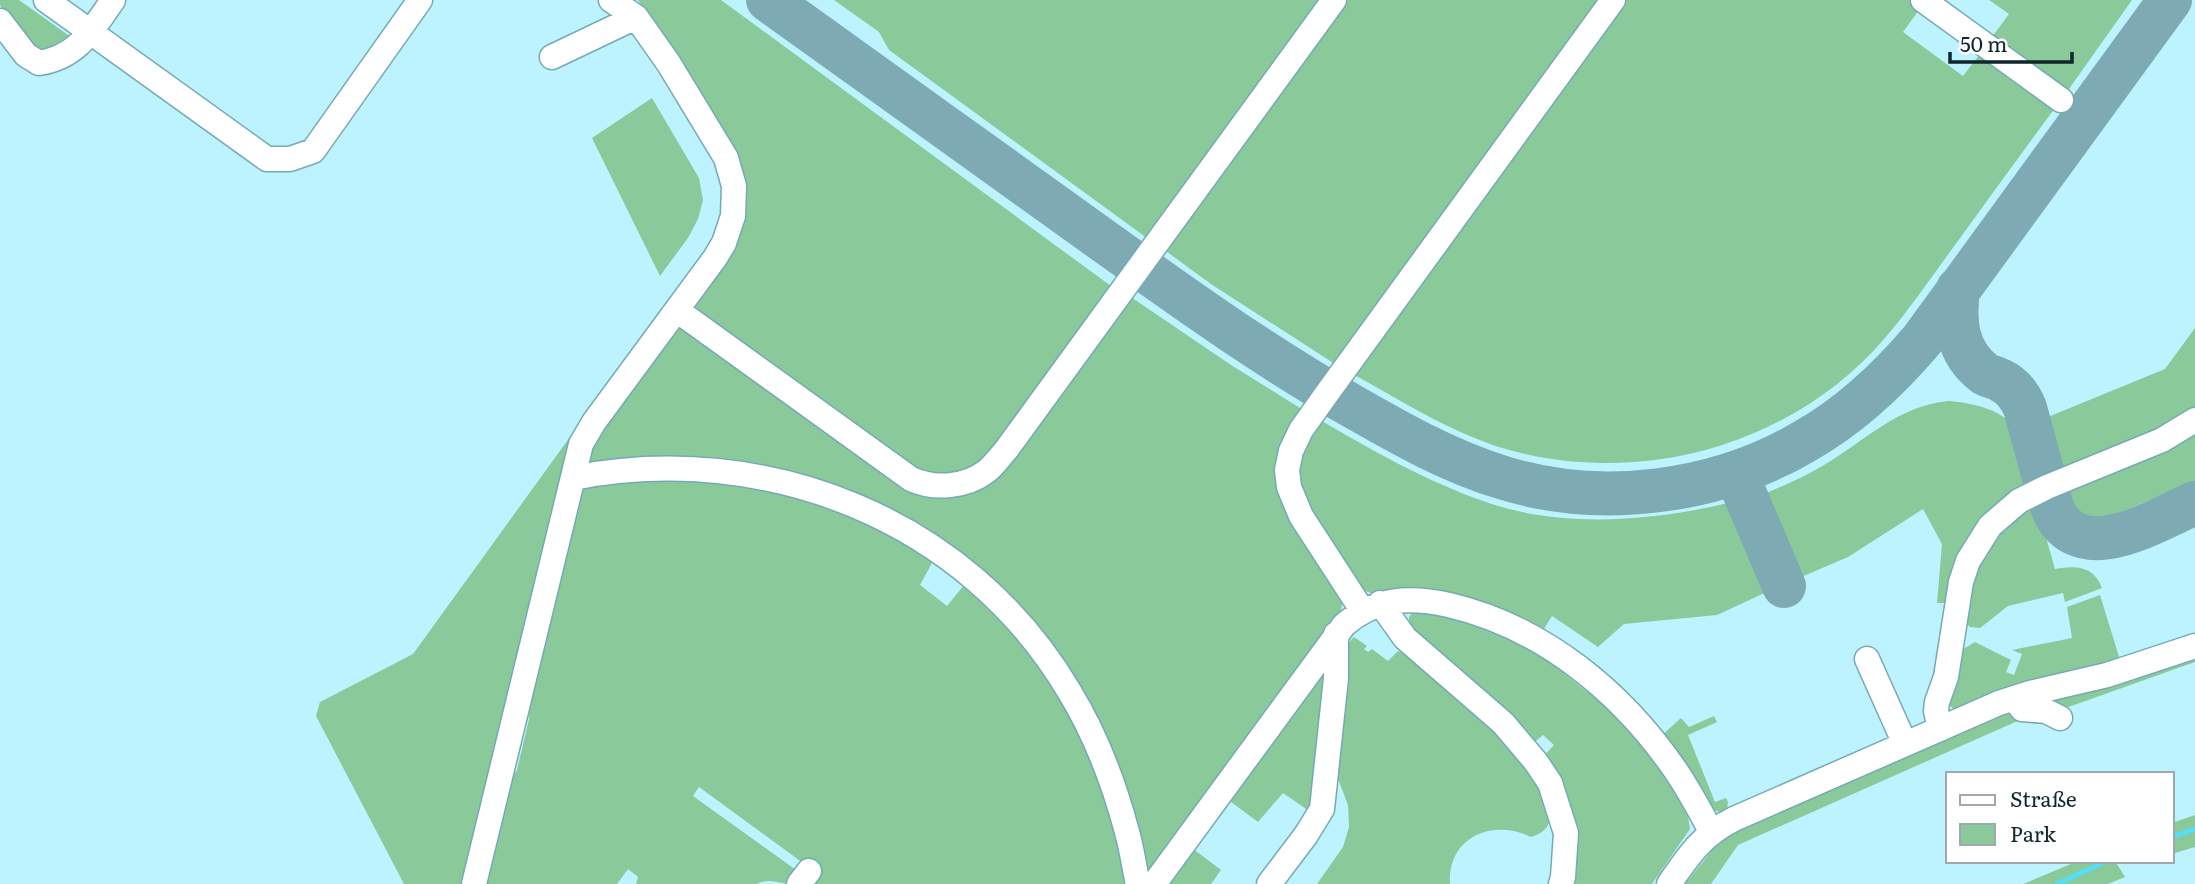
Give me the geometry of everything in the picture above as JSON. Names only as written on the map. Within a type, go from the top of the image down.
[{"type":"street","points":[[46,0],[267,159],[290,159],[313,151],[420,0]]},
{"type":"street","points":[[0,21],[26,55],[39,63],[55,61],[74,50],[113,0]]},
{"type":"street","points":[[474,884],[581,444],[594,422],[678,311],[724,243],[733,216],[732,171],[719,145],[636,17],[611,0]]},
{"type":"street","points":[[678,311],[911,479],[922,484],[942,486],[974,479],[989,470],[1006,450],[1334,0]]},
{"type":"street","points":[[1561,884],[1566,833],[1550,783],[1503,723],[1371,607],[1330,564],[1294,504],[1287,470],[1291,451],[1301,429],[1613,0]]},
{"type":"street","points":[[1923,0],[2061,100]]},
{"type":"street","points":[[552,57],[636,17]]},
{"type":"street","points":[[1940,729],[1937,702],[1949,663],[1961,582],[1968,561],[1990,527],[2019,501],[2162,440],[2195,420]]},
{"type":"street","points":[[573,478],[626,470],[672,468],[721,470],[768,478],[806,487],[872,513],[939,552],[993,595],[1051,662],[1070,691],[1108,770],[1128,836],[1138,884]]},
{"type":"street","points":[[1154,884],[1336,634],[1371,607],[1406,600],[1473,610],[1510,625],[1574,663],[1617,701],[1658,747],[1689,790],[1711,831]]},
{"type":"street","points":[[1269,884],[1322,810],[1336,678],[1336,634]]},
{"type":"street","points":[[1669,884],[1692,851],[1711,831],[1734,819],[2014,698],[2107,675],[2195,646]]},
{"type":"street","points":[[1867,659],[1905,744]]},
{"type":"street","points":[[2014,698],[2022,709],[2046,711],[2060,718]]},
{"type":"green space","points":[[0,0],[19,0],[75,40],[43,56],[21,39],[0,5]]},
{"type":"green space","points":[[638,0],[721,0],[1115,289],[984,466],[930,479],[689,314],[707,291],[713,274],[735,236],[715,122]]},
{"type":"green space","points":[[834,0],[1326,0],[1151,241],[889,50],[879,32]]},
{"type":"green space","points":[[1338,0],[1610,0],[1341,368],[1211,284],[1159,246]]},
{"type":"green space","points":[[1618,0],[1913,0],[1922,6],[1903,32],[1963,76],[1983,50],[2058,104],[1894,327],[1863,362],[1838,383],[1784,419],[1724,444],[1662,459],[1618,463],[1575,462],[1511,450],[1471,437],[1349,372]]},
{"type":"green space","points":[[1989,0],[2132,0],[2064,96],[1989,41],[2009,14]]},
{"type":"green space","points":[[652,98],[699,178],[703,200],[698,219],[688,238],[660,276],[592,138]]},
{"type":"green space","points":[[1125,293],[1300,408],[1300,417],[1286,447],[1343,601],[1339,618],[1153,868],[1146,870],[1037,634],[847,494],[593,468],[586,456],[598,431],[676,325],[879,466],[971,483]]},
{"type":"green space","points":[[2195,328],[2195,409],[2189,415],[2058,473],[2043,419],[2165,369]]},
{"type":"green space","points":[[1948,401],[1994,411],[2009,421],[2019,441],[2029,483],[1946,603],[1937,603],[1942,544],[1923,509],[1848,557],[1792,581],[1756,498],[1816,470],[1898,417],[1930,404]]},
{"type":"green space","points":[[1315,417],[1420,474],[1463,494],[1515,511],[1577,519],[1609,519],[1672,514],[1732,502],[1771,590],[1717,615],[1624,624],[1598,647],[1552,616],[1542,632],[1376,595],[1355,587],[1293,485]]},
{"type":"green space","points":[[2195,429],[2195,481],[2095,521],[2079,512],[2064,494],[2062,489]]},
{"type":"green space","points":[[575,430],[464,884],[404,884],[316,716],[320,702],[413,654]]},
{"type":"green space","points":[[705,479],[759,483],[896,532],[932,563],[920,585],[947,606],[965,584],[1035,652],[1101,768],[1129,884],[804,884],[814,871],[699,787],[693,796],[803,875],[793,884],[770,881],[757,884],[636,884],[638,877],[628,869],[617,884],[482,884],[505,787],[517,770],[529,719],[529,692],[579,490],[592,481]]},
{"type":"green space","points":[[2036,502],[2055,569],[2077,567],[2089,571],[2102,588],[2065,602],[2063,593],[2008,606],[1980,628],[1970,627],[1965,612],[1977,569],[2003,529]]},
{"type":"green space","points":[[2100,595],[2120,660],[1955,710],[1949,705],[1960,651],[1975,642],[2011,660],[2006,672],[2014,675],[2022,654],[2012,650],[2072,638],[2067,607]]},
{"type":"green space","points":[[1415,609],[1488,624],[1556,660],[1556,667],[1587,692],[1592,690],[1605,702],[1679,790],[1687,810],[1690,829],[1652,884],[1572,884],[1541,759],[1554,745],[1543,735],[1530,746],[1441,661],[1409,624],[1409,617]]},
{"type":"green space","points":[[1354,637],[1367,646],[1364,649],[1368,652],[1372,649],[1388,661],[1398,651],[1419,661],[1499,727],[1552,809],[1549,824],[1544,830],[1531,837],[1502,830],[1475,836],[1464,843],[1456,854],[1451,868],[1450,884],[1317,884],[1343,847],[1349,827],[1348,805],[1335,771],[1345,646]]},
{"type":"green space","points":[[2195,655],[2195,662],[2060,710],[2031,704]]},
{"type":"green space","points":[[1325,661],[1330,665],[1312,813],[1283,793],[1258,822],[1227,799]]},
{"type":"green space","points":[[2006,714],[2040,715],[2022,719],[1738,845],[1711,884],[1685,884],[1716,845],[1736,830]]},
{"type":"green space","points":[[1714,716],[1717,722],[1688,735],[1715,802],[1726,798],[1728,802],[1727,809],[1722,812],[1712,809],[1660,737],[1681,718],[1689,727]]},
{"type":"green space","points":[[2195,815],[2195,847],[2174,853],[2174,822]]},
{"type":"green space","points":[[1192,848],[1221,870],[1211,884],[1165,884]]},
{"type":"green space","points":[[2073,863],[2116,863],[2125,877],[2108,884],[2023,884]]},
{"type":"waterway","points":[[2174,836],[2195,829]]},
{"type":"waterway","points":[[2057,884],[2103,863]]},
{"type":"taxiway","points":[[768,0],[1202,311],[1352,406],[1426,446],[1464,464],[1504,478],[1541,487],[1619,493],[1697,483],[1735,473],[1771,459],[1822,431],[1868,396],[1922,340],[2170,0]]},
{"type":"taxiway","points":[[1958,289],[1957,325],[1963,346],[1975,365],[1985,374],[2009,385],[2021,399],[2052,507],[2064,526],[2079,535],[2097,538],[2118,535],[2138,529],[2195,503]]},
{"type":"taxiway","points":[[1736,473],[1784,586]]}]
